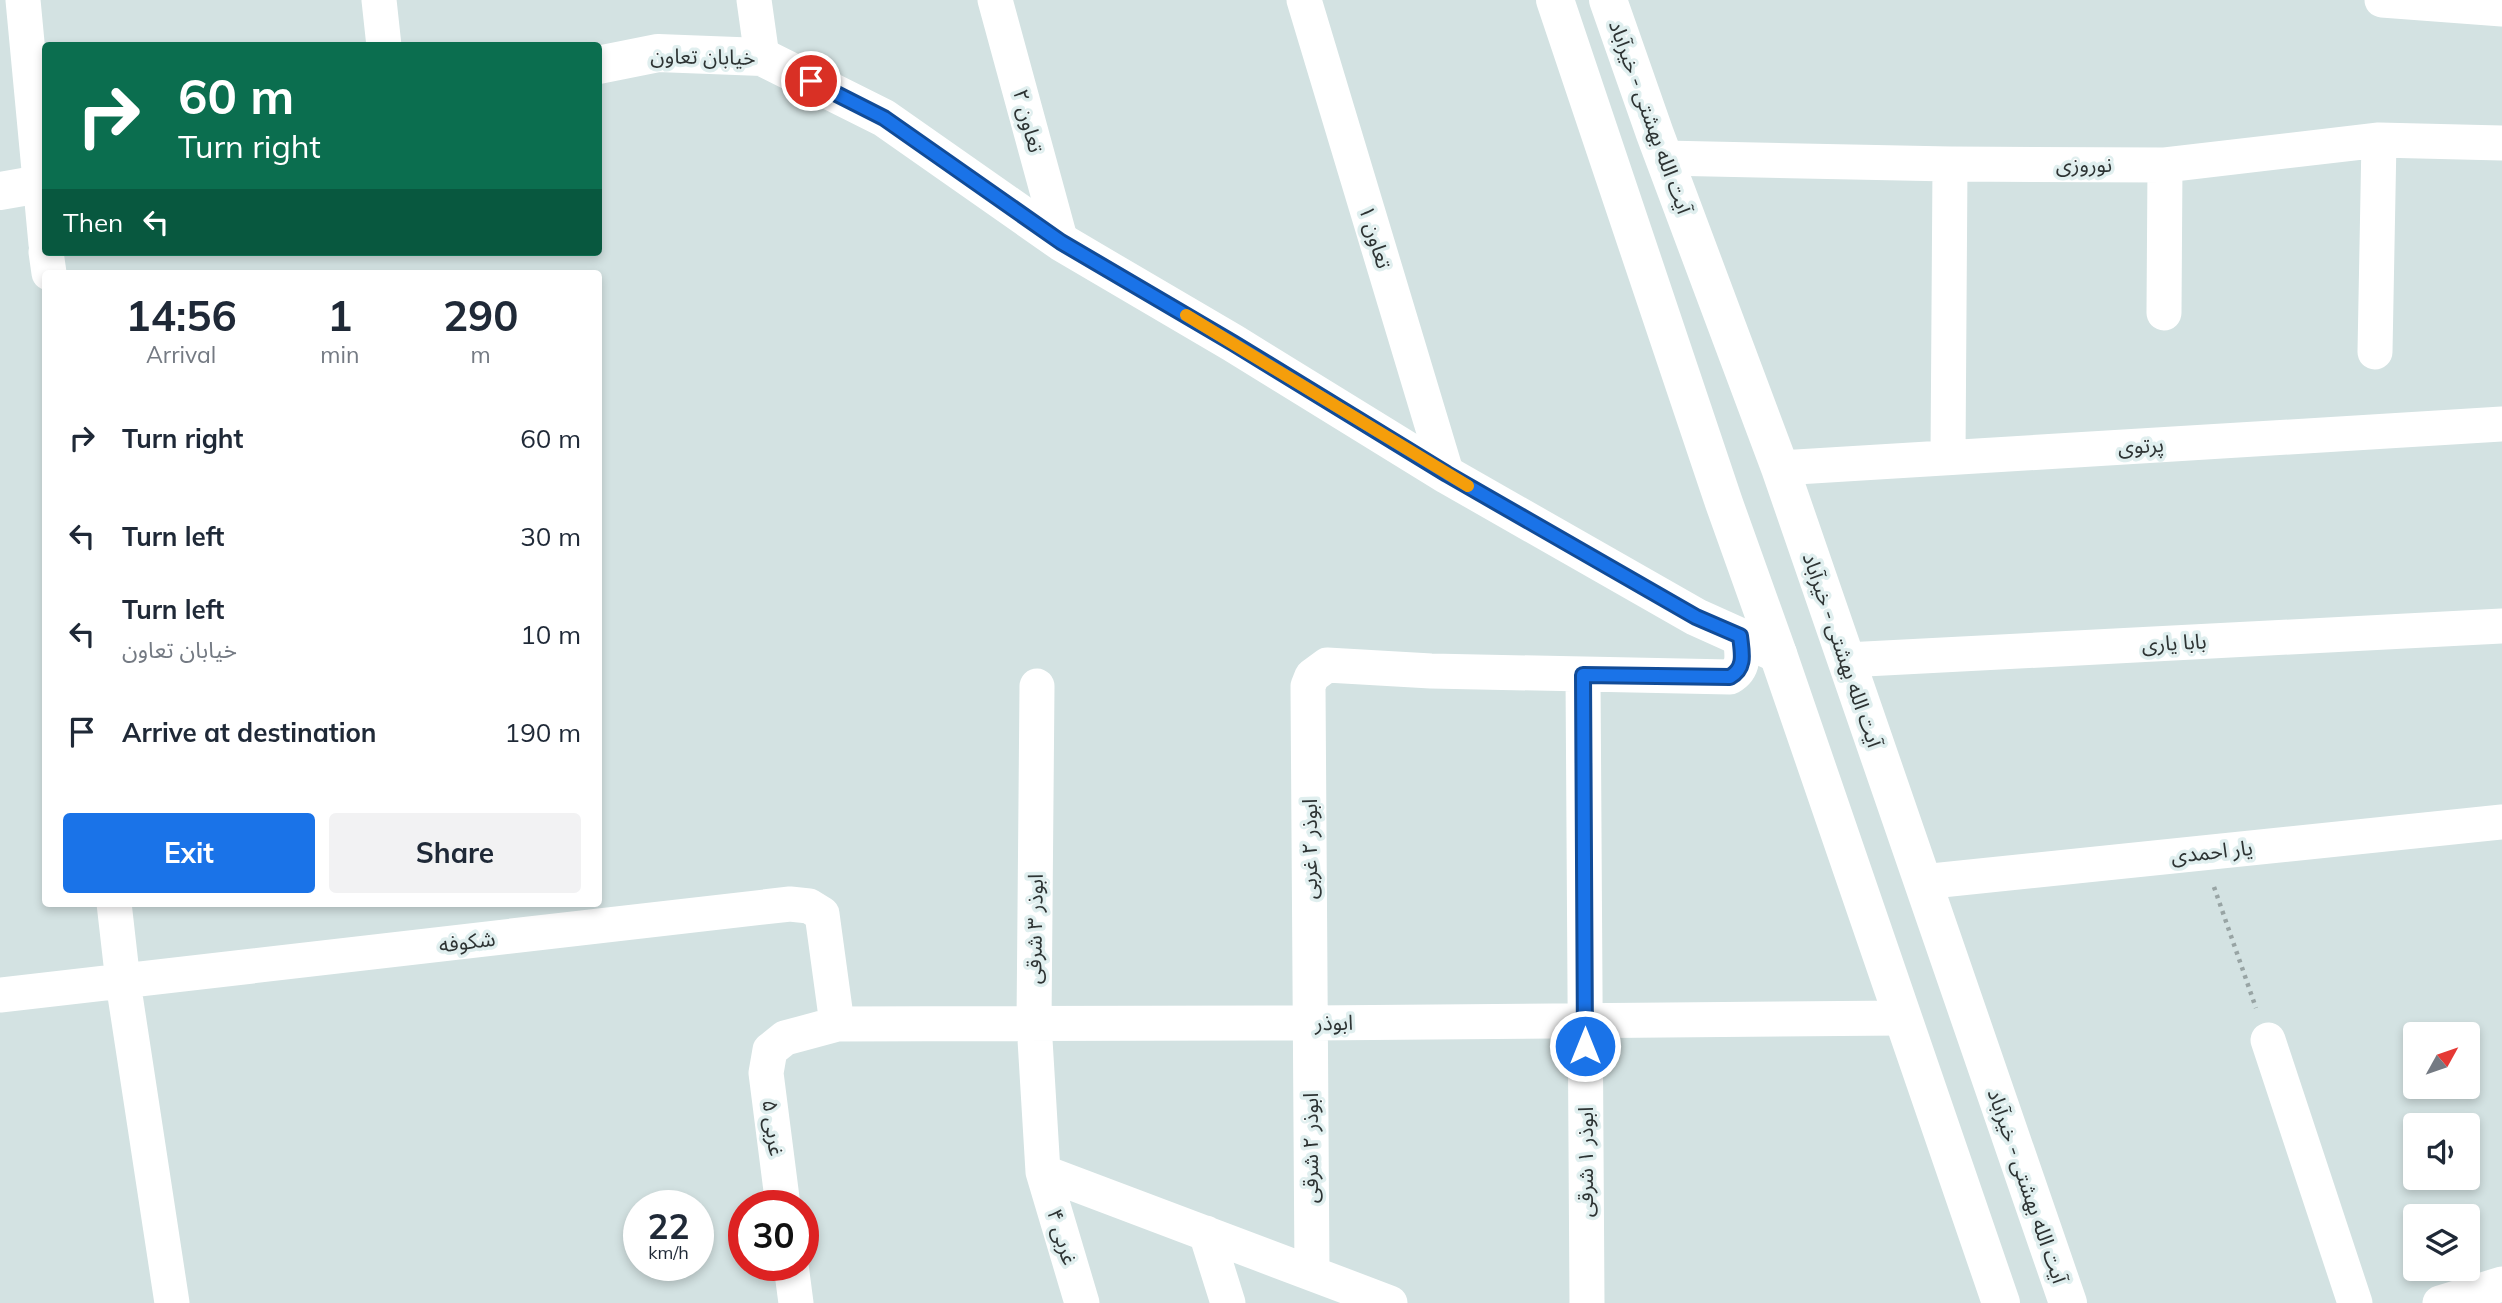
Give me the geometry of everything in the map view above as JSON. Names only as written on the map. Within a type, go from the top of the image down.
[{"type":"main road","points":[[1555,0],[1724,503],[2001,1303]]},
{"type":"main road","name":"آیت الله بهشتی - خیرآباد","points":[[1608,0],[1780,468],[2067,1303]]},
{"type":"main road","name":"خیابان تعاون","points":[[602,64],[658,52],[762,57],[884,118],[1061,242],[1447,474],[1696,617],[1778,654]]},
{"type":"main road","points":[[1611,170],[1664,158]]},
{"type":"main road","points":[[0,191],[42,184]]},
{"type":"street","points":[[23,0],[42,184]]},
{"type":"street","points":[[379,0],[384,42]]},
{"type":"street","points":[[754,0],[762,57]]},
{"type":"street","name":"تعاون ۲","points":[[995,0],[1061,242]]},
{"type":"street","name":"تعاون ۱","points":[[1304,0],[1447,474]]},
{"type":"street","points":[[2382,0],[2502,9]]},
{"type":"street","points":[[2375,352],[2379,140]]},
{"type":"street","name":"نوروزی","points":[[1664,158],[2165,165],[2379,140],[2502,143]]},
{"type":"street","points":[[1948,457],[1950,164]]},
{"type":"street","points":[[2164,313],[2165,165]]},
{"type":"street","name":"پرتوی","points":[[1780,468],[2502,424]]},
{"type":"street","name":"بابا یاری","points":[[1846,660],[2502,626]]},
{"type":"street","points":[[1583,675],[1730,677],[1740,670],[1741,666],[1743,657],[1740,636]]},
{"type":"street","name":"ابوذر ۲ غربی","points":[[1311,1023],[1308,686],[1312,676],[1327,665],[1583,675]]},
{"type":"street","name":"ابوذر ۱ شرقی","points":[[1583,675],[1587,1303]]},
{"type":"street","name":"ابوذر ۳ شرقی","points":[[1037,686],[1034,1023],[1043,1172]]},
{"type":"street","name":"یار احمدی","points":[[1922,881],[2502,822]]},
{"type":"street","name":"شکوفه","points":[[0,995],[790,904],[809,906],[822,914],[837,1024]]},
{"type":"street","points":[[114,907],[123,982],[172,1303]]},
{"type":"street","name":"ابوذر","points":[[770,1049],[785,1038],[837,1024],[1903,1018]]},
{"type":"street","name":"ابوذر ۲ شرقی","points":[[1311,1023],[1312,1273]]},
{"type":"street","points":[[2267,1040],[2355,1303]]},
{"type":"street","name":"غربی ۵","points":[[770,1049],[766,1073],[781,1190]]},
{"type":"street","points":[[1043,1172],[1390,1303]]},
{"type":"street","name":"غربی ۴","points":[[1043,1172],[1082,1303]]},
{"type":"street","points":[[1206,1233],[1228,1303]]},
{"type":"street","points":[[793,1281],[796,1303]]},
{"type":"street","points":[[2448,1302],[2502,1284]]},
{"type":"path","points":[[2202,853],[2267,1040]]},
{"type":"slow traffic","points":[[1186,315],[1468,486]]},
{"type":"route","points":[[811,81],[884,118],[1061,242],[1447,474],[1696,617],[1740,636],[1743,657],[1741,666],[1740,670],[1730,677],[1583,675],[1585,1046]]}]
